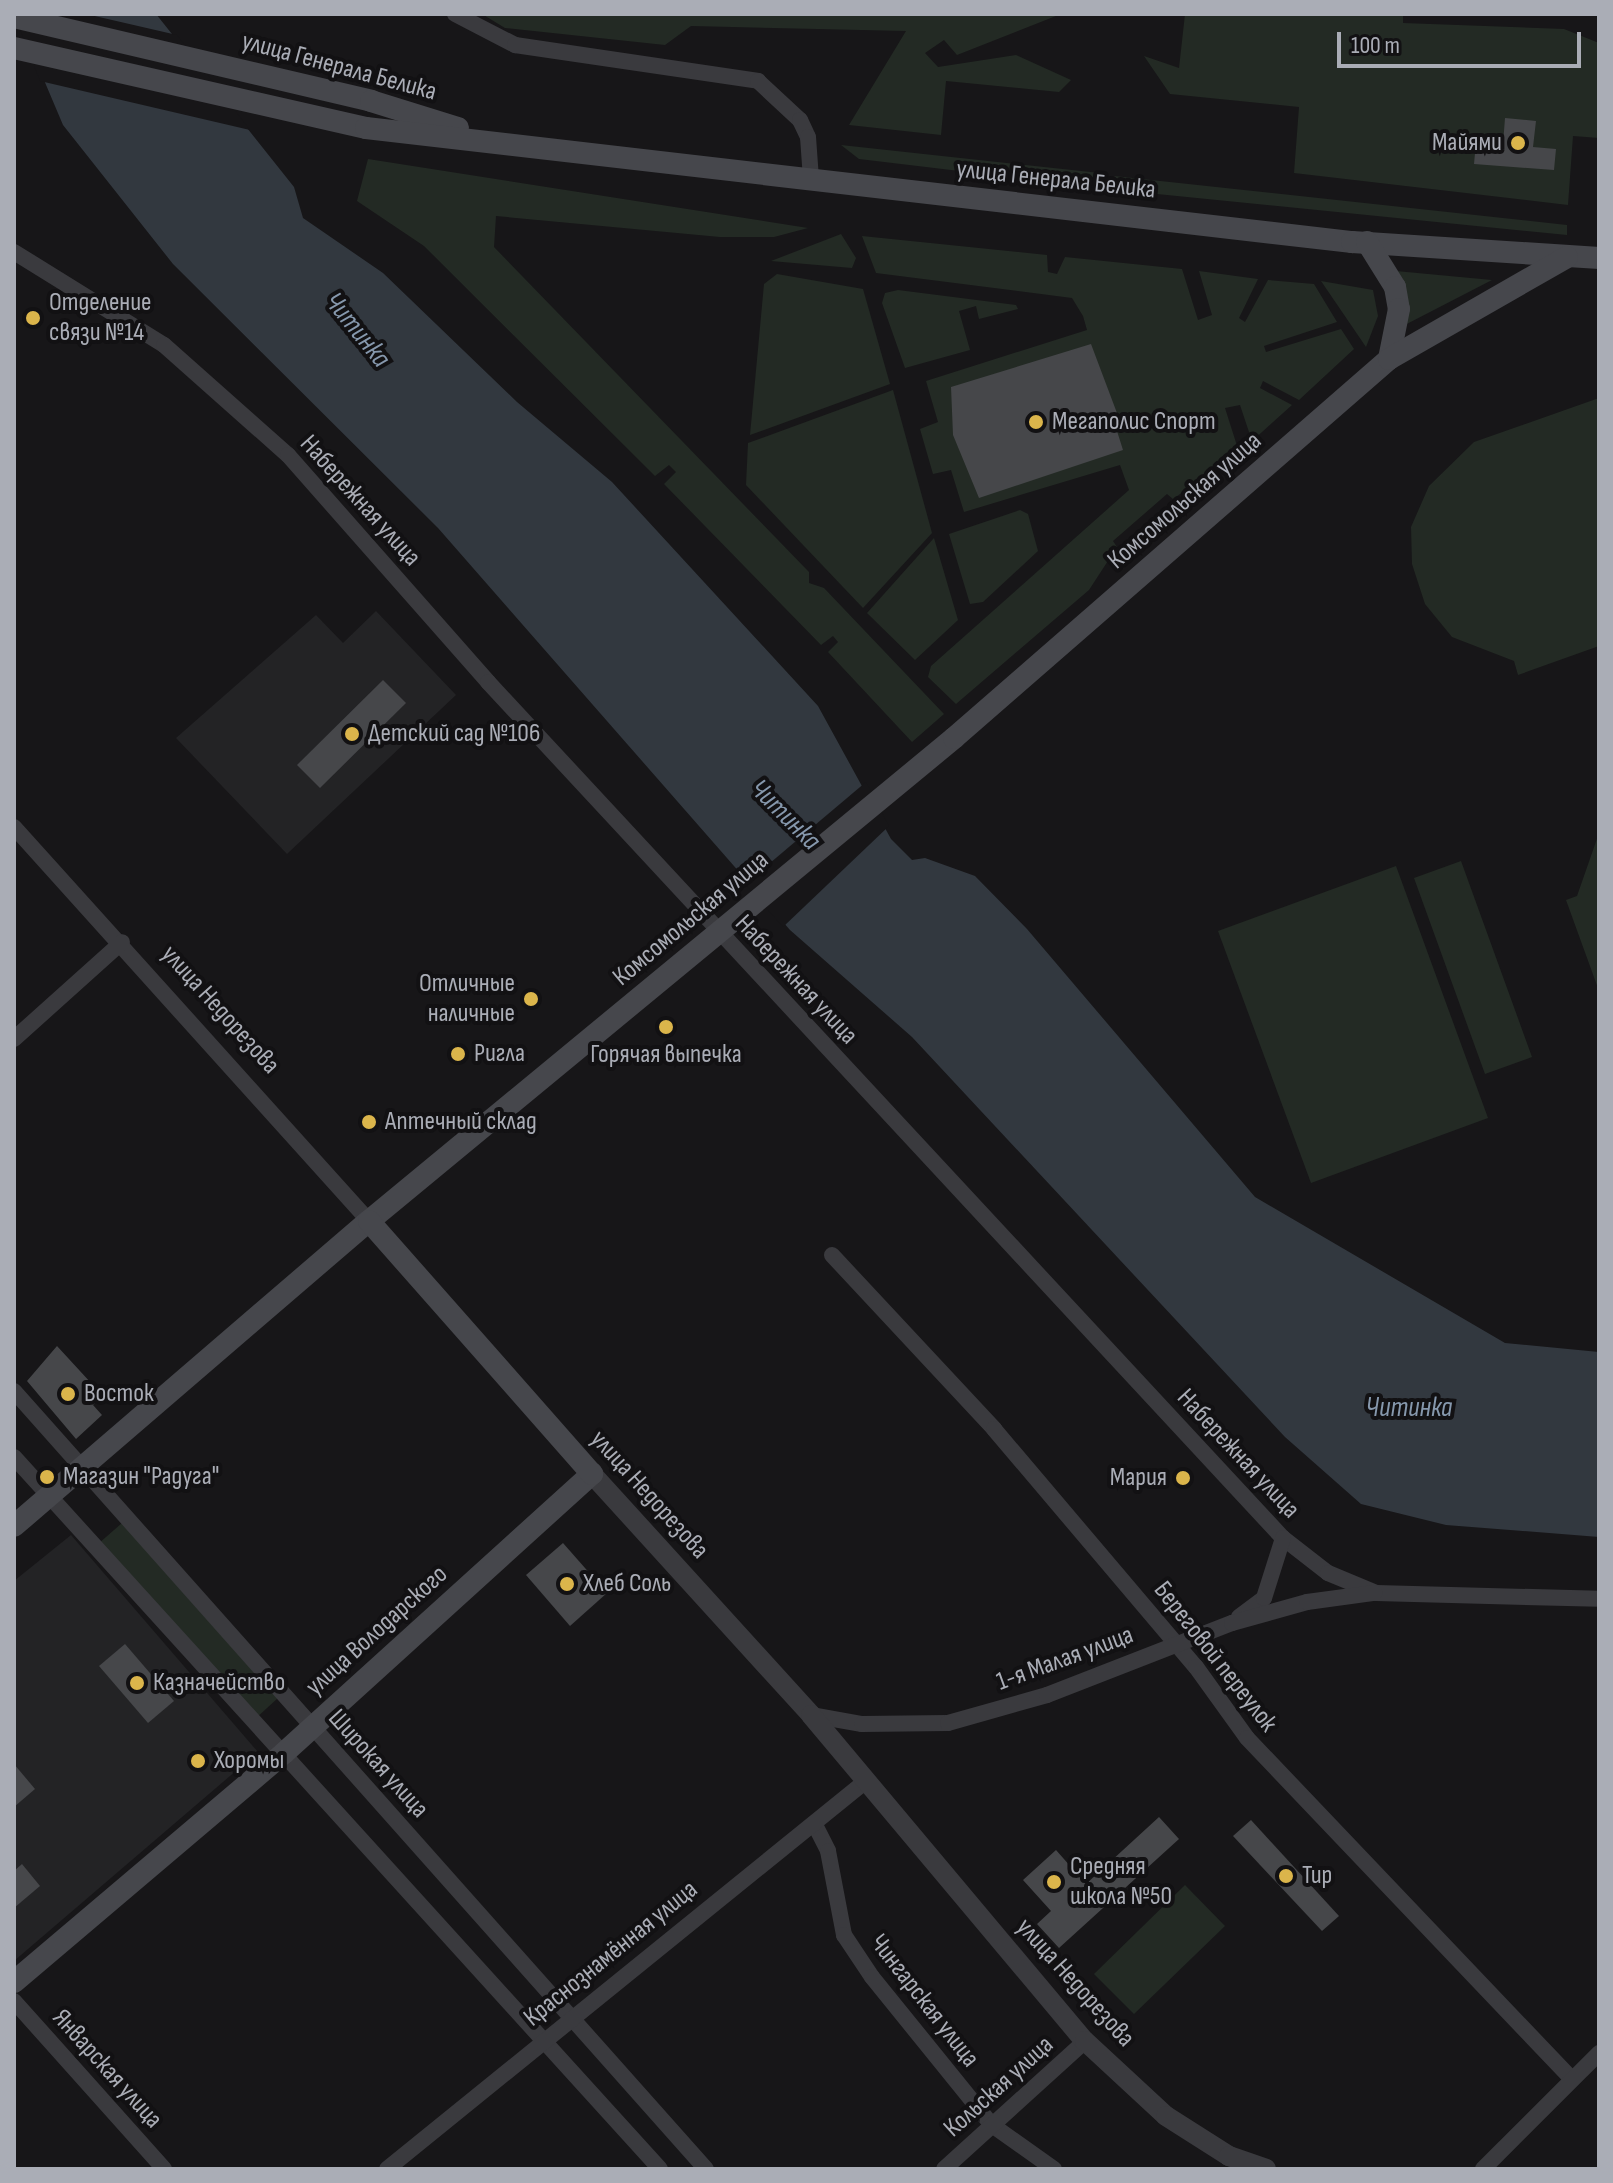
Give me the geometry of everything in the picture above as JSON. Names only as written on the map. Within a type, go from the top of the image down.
[{"type":"main road","name":"улица Генерала Белика","points":[[14,17],[371,101],[509,144]]},
{"type":"main road","name":"улица Генерала Белика","points":[[14,48],[366,128],[1367,242],[1599,258]]},
{"type":"main road","points":[[1367,242],[1395,287],[1399,309],[1389,359]]},
{"type":"main road","name":"Комсомольская улица","points":[[14,1526],[369,1221],[738,917],[1389,359],[1567,257]]},
{"type":"main road","name":"улица Недорезова","points":[[369,1221],[592,1474]]},
{"type":"main road","name":"улица Володарского","points":[[14,1982],[284,1753],[592,1474]]},
{"type":"street","points":[[455,14],[515,45],[758,81],[800,120],[808,137],[811,179]]},
{"type":"street","name":"Набережная улица","points":[[14,252],[164,345],[288,455],[719,932],[1283,1538],[1328,1573],[1376,1593],[1599,1599]]},
{"type":"street","name":"улица Недорезова","points":[[14,827],[122,942],[369,1221]]},
{"type":"street","points":[[14,1039],[122,942]]},
{"type":"street","name":"Береговой переулок","points":[[832,1255],[987,1421],[1175,1645],[1247,1738],[1572,2079]]},
{"type":"street","name":"Широкая улица","points":[[14,1391],[80,1470],[572,2014],[706,2169]]},
{"type":"street","points":[[14,1457],[660,2169]]},
{"type":"street","name":"улица Недорезова","points":[[592,1474],[811,1715],[1085,2041],[1166,2116],[1229,2156],[1266,2169]]},
{"type":"street","points":[[1232,1623],[1264,1598],[1283,1538]]},
{"type":"street","name":"1-я Малая улица","points":[[811,1715],[862,1724],[948,1723],[1047,1695],[1232,1623],[1307,1602],[1376,1593]]},
{"type":"street","name":"Краснознамённая улица","points":[[387,2169],[572,2014],[815,1825],[867,1780]]},
{"type":"street","name":"Чингарская улица","points":[[815,1825],[828,1851],[844,1935],[992,2125],[1054,2169]]},
{"type":"street","name":"Январская улица","points":[[14,2001],[164,2169]]},
{"type":"street","name":"Кольская улица","points":[[944,2169],[1085,2041]]},
{"type":"street","points":[[1483,2169],[1599,2053]]},
{"type":"shaded area","points":[[482,14],[1061,14],[957,55],[944,40],[925,53],[938,67],[1016,55],[1071,80],[1059,92],[946,81],[941,135],[849,125],[906,31],[691,26],[665,45],[505,28]]},
{"type":"shaded area","points":[[1185,14],[1403,14],[1403,23],[1564,29],[1599,43],[1599,138],[1573,136],[1568,205],[1294,173],[1299,107],[1170,94],[1144,56],[1179,68]]},
{"type":"shaded area","points":[[841,145],[1100,173],[1078,185],[859,159]]},
{"type":"shaded area","points":[[368,159],[808,228],[774,237],[720,237],[496,216],[494,247],[809,572],[809,583],[824,588],[944,714],[912,742],[828,652],[838,642],[833,636],[821,645],[664,484],[676,472],[669,465],[655,476],[424,246],[357,201]]},
{"type":"shaded area","points":[[1114,176],[1567,225],[1567,235],[1127,191]]},
{"type":"shaded area","points":[[841,234],[856,258],[852,268],[771,261]]},
{"type":"shaded area","points":[[862,236],[1047,255],[1048,272],[1057,274],[1065,257],[1182,269],[1198,320],[1212,315],[1199,271],[1258,279],[1239,318],[1245,322],[1268,280],[1314,284],[1337,322],[1264,346],[1266,352],[1341,329],[1354,349],[1299,400],[1263,381],[1260,388],[1292,405],[1252,441],[1240,405],[1225,408],[1239,452],[1173,499],[1167,494],[1113,541],[1117,547],[1089,590],[956,704],[928,677],[931,666],[1129,490],[1120,465],[964,512],[951,470],[933,474],[920,429],[938,422],[926,381],[1087,330],[1083,316],[1072,298],[876,273]]},
{"type":"shaded area","points":[[1396,271],[1492,280],[1399,328]]},
{"type":"shaded area","points":[[777,274],[863,289],[890,384],[750,435],[764,284]]},
{"type":"shaded area","points":[[1321,281],[1373,290],[1378,316],[1366,347]]},
{"type":"shaded area","points":[[898,290],[1016,305],[1018,309],[979,319],[976,306],[959,311],[970,350],[905,368],[882,303],[885,293]]},
{"type":"shaded area","points":[[893,390],[932,533],[863,608],[746,485],[748,443]]},
{"type":"shaded area","points":[[1599,398],[1599,646],[1518,675],[1514,661],[1452,637],[1425,604],[1412,564],[1411,527],[1429,486],[1474,442]]},
{"type":"shaded area","points":[[1020,510],[1028,514],[1038,551],[983,602],[970,604],[949,534]]},
{"type":"shaded area","points":[[934,538],[958,620],[915,660],[867,613]]},
{"type":"shaded area","points":[[376,611],[456,695],[287,854],[176,738],[316,615],[343,643]]},
{"type":"shaded area","points":[[1599,833],[1599,991],[1566,900],[1577,896]]},
{"type":"shaded area","points":[[1461,861],[1532,1057],[1485,1074],[1414,878]]},
{"type":"shaded area","points":[[1396,866],[1488,1118],[1311,1183],[1218,931]]},
{"type":"shaded area","points":[[122,1523],[278,1698],[255,1719],[98,1544]]},
{"type":"shaded area","points":[[71,1535],[258,1752],[14,1961],[14,1581]]},
{"type":"shaded area","points":[[1185,1885],[1225,1926],[1134,2014],[1094,1974]]},
{"type":"water","name":"Читинка","points":[[16,14],[156,14],[294,187],[303,218],[383,273],[517,402],[612,482],[818,706],[891,839],[912,860],[925,858],[975,876],[1027,929],[1255,1197],[1505,1343],[1599,1352],[1599,1537],[1446,1525],[1361,1504],[1285,1437],[912,1037],[790,930],[438,528],[173,264],[63,125]]},
{"type":"pier","points":[[14,14],[86,14],[177,35],[250,130],[40,81]]},
{"type":"pier","points":[[866,782],[889,826],[783,927],[745,884]]},
{"type":"building","name":"Майями","points":[[1505,118],[1536,121],[1533,147],[1556,149],[1554,170],[1474,164],[1476,142],[1503,144]]},
{"type":"building","name":"Мегаполис Спорт","points":[[1091,344],[1123,429],[1117,431],[1123,450],[979,498],[953,435],[951,387]]},
{"type":"building","name":"Детский сад №106","points":[[383,680],[406,703],[320,788],[297,765]]},
{"type":"building","name":"Восток","points":[[57,1346],[103,1396],[93,1405],[102,1415],[76,1439],[27,1381]]},
{"type":"building","name":"Хлеб Соль","points":[[563,1543],[607,1593],[570,1626],[526,1575]]},
{"type":"building","name":"Казначейство","points":[[125,1644],[174,1701],[148,1723],[99,1666]]},
{"type":"building","points":[[14,1764],[35,1789],[14,1807]]},
{"type":"building","name":"Средняя школа №50","points":[[1159,1817],[1179,1839],[1059,1948],[1037,1924],[1051,1911],[1023,1880],[1056,1850],[1086,1884]]},
{"type":"building","name":"Тир","points":[[1251,1820],[1339,1916],[1322,1931],[1233,1836]]},
{"type":"building","points":[[22,1864],[40,1886],[14,1908],[14,1871]]},
{"type":"place","name":"Майями","points":[[1518,143]]},
{"type":"place","name":"Отделение связи №14","points":[[33,318]]},
{"type":"place","name":"Мегаполис Спорт","points":[[1036,422]]},
{"type":"place","name":"Детский сад №106","points":[[352,734]]},
{"type":"place","name":"Отличные наличные","points":[[531,999]]},
{"type":"place","name":"Горячая выпечка","points":[[666,1027]]},
{"type":"place","name":"Ригла","points":[[458,1054]]},
{"type":"place","name":"Аптечный склад","points":[[369,1122]]},
{"type":"place","name":"Восток","points":[[68,1394]]},
{"type":"place","name":"Магазин \"Радуга\"","points":[[47,1477]]},
{"type":"place","name":"Мария","points":[[1183,1478]]},
{"type":"place","name":"Хлеб Соль","points":[[567,1584]]},
{"type":"place","name":"Казначейство","points":[[137,1683]]},
{"type":"place","name":"Хоромы","points":[[198,1761]]},
{"type":"place","name":"Тир","points":[[1286,1876]]},
{"type":"place","name":"Средняя школа №50","points":[[1054,1882]]}]
